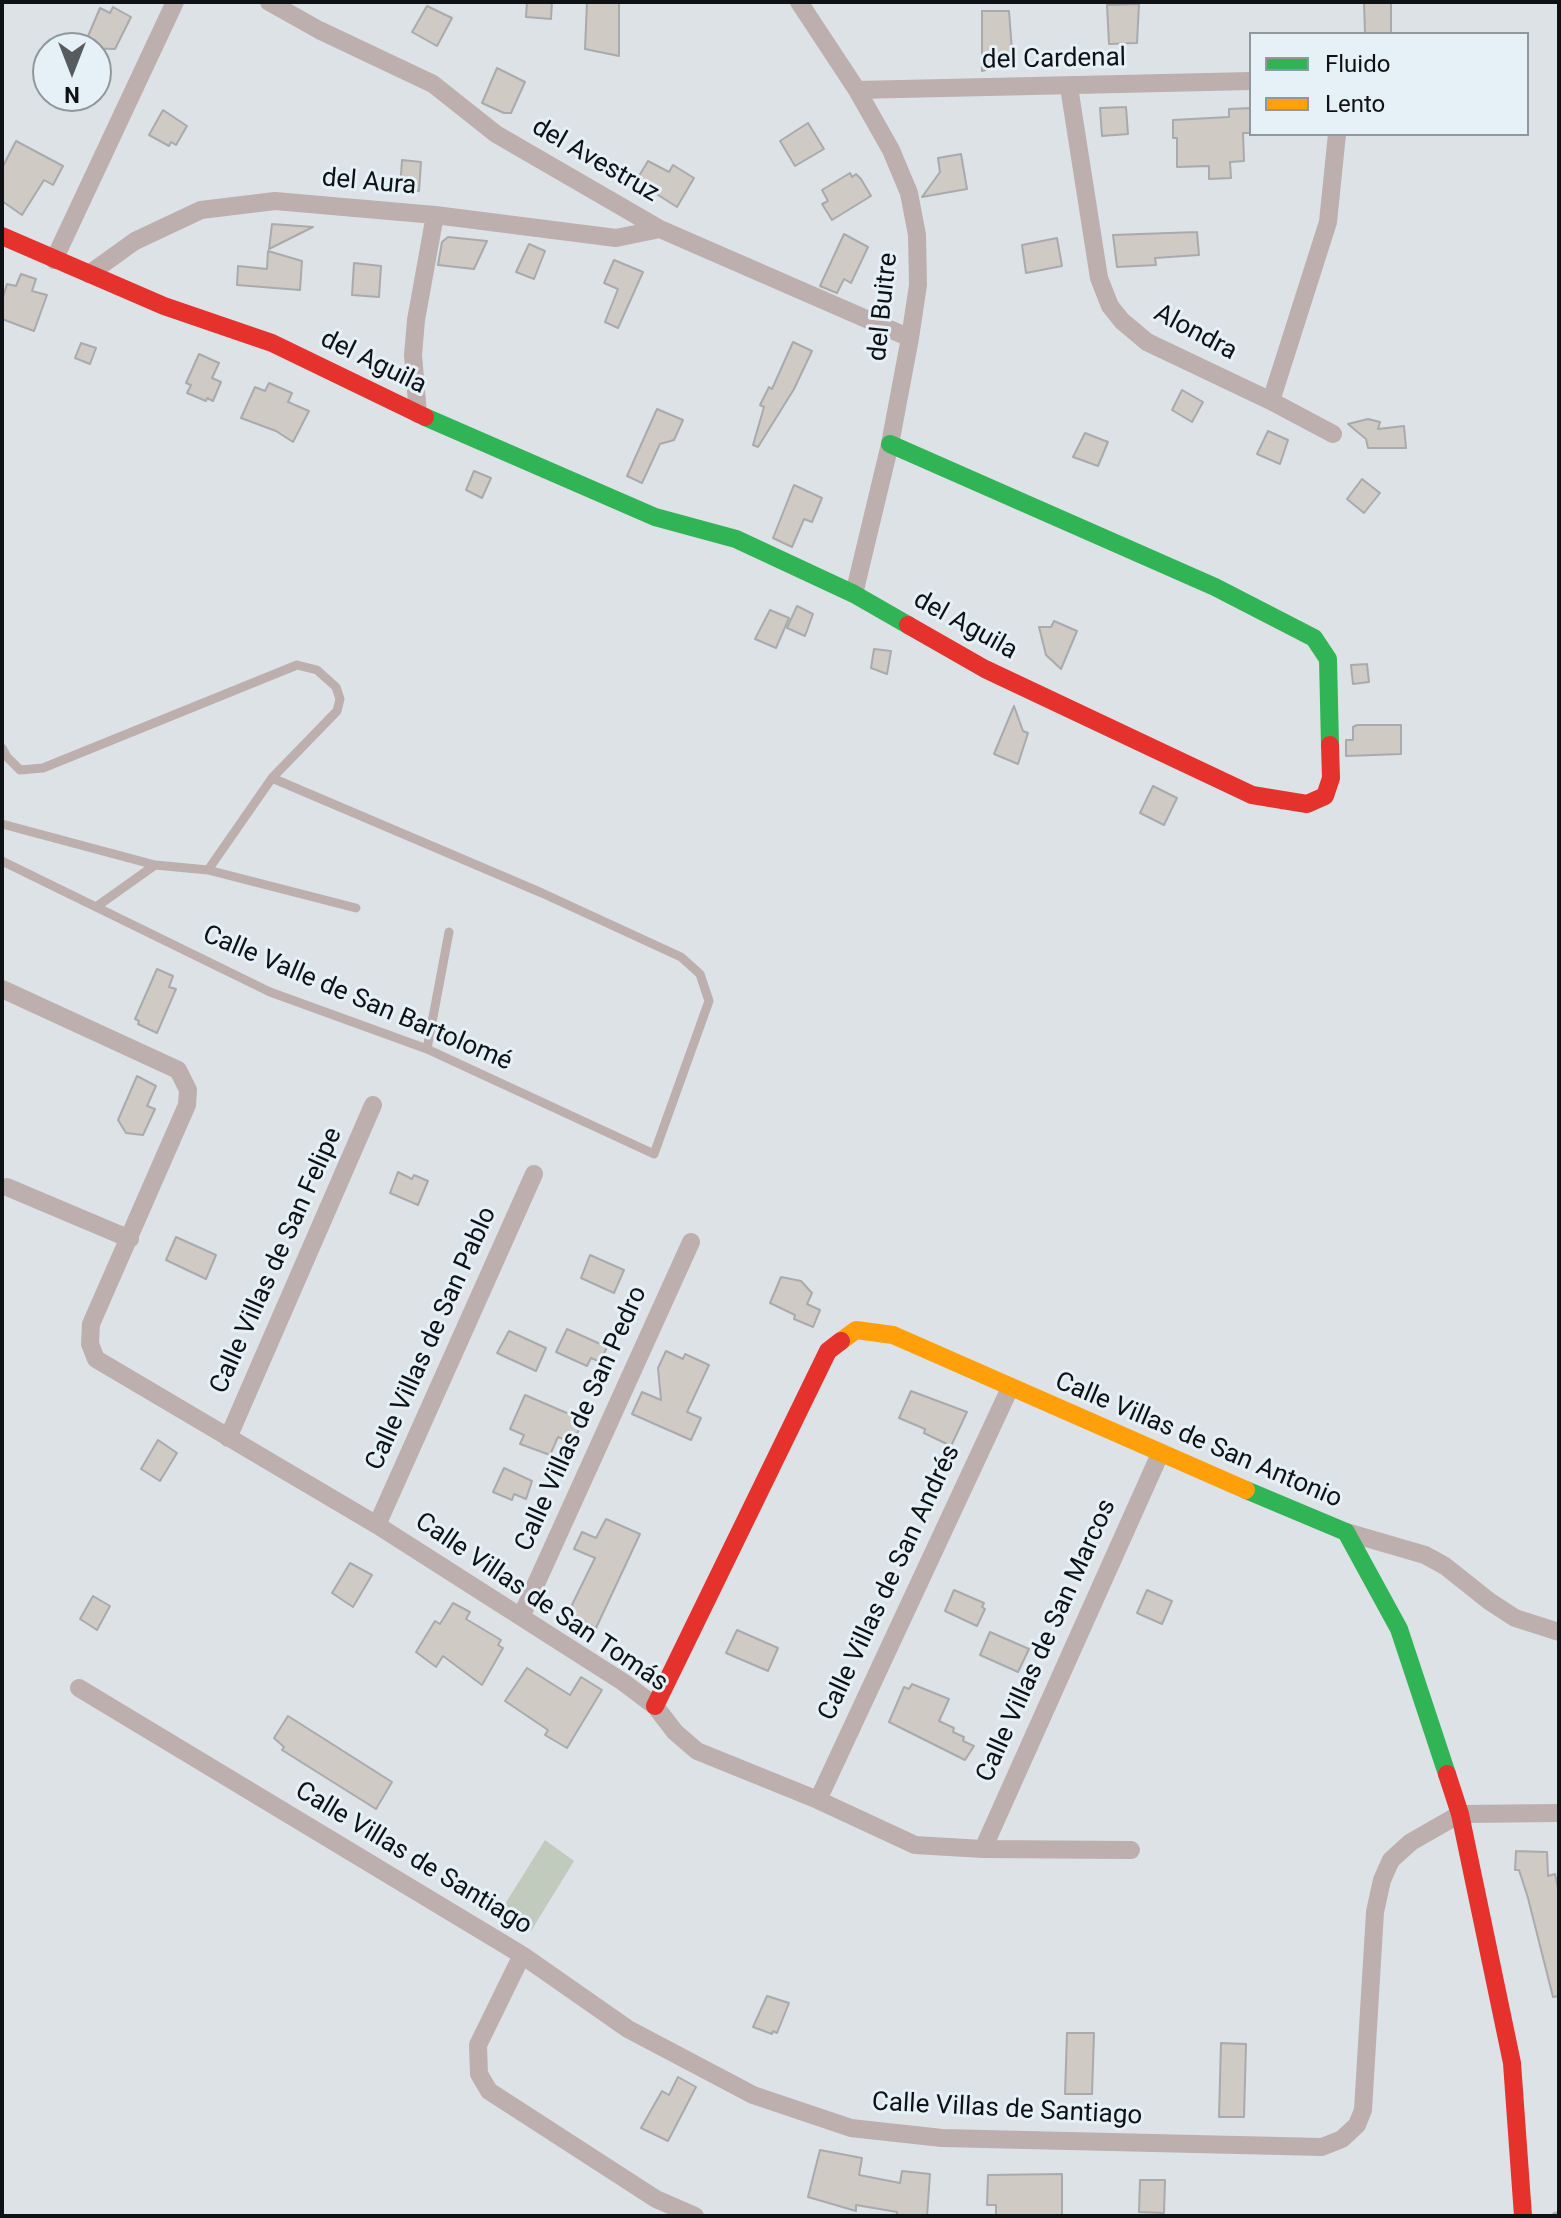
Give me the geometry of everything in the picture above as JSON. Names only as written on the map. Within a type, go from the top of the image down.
[{"type":"street","points":[[54,260],[175,2]]},
{"type":"street","name":"del Avestruz","points":[[269,2],[319,30],[433,84],[496,134],[660,229],[910,338]]},
{"type":"street","name":"del Buitre","points":[[799,2],[857,90],[891,150],[909,193],[917,235],[918,285],[910,338],[890,444],[854,594]]},
{"type":"street","name":"del Cardenal","points":[[857,90],[1249,81]]},
{"type":"street","name":"Alondra","points":[[1069,87],[1099,278],[1110,306],[1147,342],[1333,434]]},
{"type":"street","points":[[1271,401],[1328,222],[1337,136]]},
{"type":"street","name":"del Aura","points":[[89,274],[135,241],[201,210],[275,201],[435,215],[616,238],[660,229]]},
{"type":"street","points":[[418,414],[413,355],[416,320],[435,215]]},
{"type":"street","name":"del Aguila","points":[[2,236],[164,306],[272,343],[418,414],[655,517],[736,539],[854,594],[985,669],[1252,795],[1307,804],[1325,796],[1331,778],[1328,659],[1314,638],[1215,587],[890,444]]},
{"type":"street","points":[[2,989],[178,1070],[188,1090],[187,1105],[130,1239],[7,1187]]},
{"type":"street","name":"Calle Villas de San Felipe","points":[[228,1438],[373,1105]]},
{"type":"street","name":"Calle Villas de San Pablo","points":[[377,1525],[534,1174]]},
{"type":"street","name":"Calle Villas de San Tomás","points":[[130,1239],[91,1324],[90,1344],[96,1359],[377,1525],[521,1617],[655,1706],[675,1732],[697,1751],[818,1800],[915,1845],[983,1849],[1131,1850]]},
{"type":"street","name":"Calle Villas de San Pedro","points":[[521,1617],[691,1242]]},
{"type":"street","name":"Calle Villas de San Antonio","points":[[655,1706],[828,1351],[856,1330],[893,1335],[1160,1454],[1346,1532],[1399,1629],[1460,1814],[1512,2063],[1523,2216]]},
{"type":"street","name":"Calle Villas de San Andrés","points":[[818,1800],[1010,1388]]},
{"type":"street","name":"Calle Villas de San Marcos","points":[[983,1849],[1160,1454]]},
{"type":"street","points":[[1346,1532],[1425,1555],[1445,1566],[1515,1618],[1559,1632]]},
{"type":"street","name":"Calle Villas de Santiago","points":[[79,1688],[522,1955],[628,2029],[753,2095],[851,2128],[942,2138],[1322,2147],[1349,2134],[1363,2110],[1375,1912],[1382,1880],[1391,1860],[1411,1842],[1460,1814]]},
{"type":"street","points":[[1460,1814],[1559,1813]]},
{"type":"street","points":[[522,1955],[478,2045],[479,2074],[489,2091],[656,2199],[695,2216]]},
{"type":"lane","points":[[2,748],[20,770],[43,768],[297,665],[317,670],[336,687],[340,699],[337,711],[272,778],[208,870]]},
{"type":"lane","name":"Calle Valle de San Bartolomé","points":[[2,861],[270,992],[427,1049],[654,1154],[709,1001],[700,974],[681,957],[556,899],[272,778]]},
{"type":"lane","points":[[2,824],[155,865],[208,870],[356,908]]},
{"type":"lane","points":[[96,907],[155,865]]},
{"type":"lane","points":[[427,1049],[449,932]]},
{"type":"green space","points":[[545,1840],[574,1861],[531,1931],[500,1912]]},
{"type":"building","points":[[527,2],[552,2],[551,19],[526,17]]},
{"type":"building","points":[[587,2],[619,2],[619,56],[585,49]]},
{"type":"building","points":[[1364,2],[1391,2],[1391,32],[1365,32]]},
{"type":"building","points":[[1139,4],[1137,43],[1109,44],[1107,5]]},
{"type":"building","points":[[427,6],[452,18],[437,46],[412,32]]},
{"type":"building","points":[[113,7],[131,17],[115,49],[112,49],[112,32],[90,32],[100,8],[110,13]]},
{"type":"building","points":[[982,11],[1009,11],[1013,65],[982,71]]},
{"type":"building","points":[[497,68],[525,82],[511,113],[482,103]]},
{"type":"building","points":[[1126,107],[1128,134],[1102,136],[1100,108]]},
{"type":"building","points":[[1249,108],[1249,133],[1243,133],[1244,161],[1230,162],[1231,178],[1209,179],[1209,166],[1177,167],[1177,138],[1173,138],[1173,120],[1229,117],[1229,109]]},
{"type":"building","points":[[163,110],[187,126],[176,145],[171,142],[169,146],[149,135]]},
{"type":"building","points":[[808,123],[824,149],[795,166],[780,141]]},
{"type":"building","points":[[16,141],[63,166],[53,185],[44,180],[22,215],[2,201],[2,168]]},
{"type":"building","points":[[961,154],[967,189],[922,197],[940,172],[938,158]]},
{"type":"building","points":[[402,160],[421,162],[419,191],[400,190]]},
{"type":"building","points":[[648,161],[669,172],[673,165],[694,178],[677,207],[636,181]]},
{"type":"building","points":[[850,173],[852,177],[856,174],[861,179],[871,196],[832,220],[822,204],[828,201],[822,190]]},
{"type":"building","points":[[272,224],[313,227],[269,249]]},
{"type":"building","points":[[1197,232],[1199,255],[1155,258],[1156,265],[1117,267],[1113,235]]},
{"type":"building","points":[[844,234],[868,247],[851,283],[844,279],[837,293],[820,286]]},
{"type":"building","points":[[448,237],[487,241],[474,269],[438,265],[442,242]]},
{"type":"building","points":[[1057,238],[1062,266],[1026,273],[1022,245]]},
{"type":"building","points":[[529,244],[545,251],[534,279],[516,272]]},
{"type":"building","points":[[268,251],[302,261],[300,290],[237,285],[238,266],[267,269]]},
{"type":"building","points":[[614,260],[643,272],[618,328],[605,322],[618,289],[604,283]]},
{"type":"building","points":[[354,263],[381,266],[379,297],[352,295]]},
{"type":"building","points":[[21,274],[36,279],[32,291],[47,295],[34,331],[2,319],[2,300],[7,284],[16,286]]},
{"type":"building","points":[[793,342],[812,351],[794,389],[758,447],[753,445],[764,407],[760,405],[769,387],[772,389]]},
{"type":"building","points":[[81,343],[96,348],[90,364],[75,358]]},
{"type":"building","points":[[199,354],[219,363],[212,378],[221,382],[213,401],[187,393],[191,385],[186,383]]},
{"type":"building","points":[[269,383],[292,393],[288,402],[309,411],[293,442],[276,431],[241,418],[255,387],[265,391]]},
{"type":"building","points":[[1182,390],[1203,402],[1192,422],[1172,410]]},
{"type":"building","points":[[657,409],[683,420],[674,440],[660,444],[642,483],[627,476]]},
{"type":"building","points":[[1368,419],[1380,422],[1378,429],[1404,426],[1406,448],[1368,448],[1366,439],[1348,424]]},
{"type":"building","points":[[1268,431],[1288,440],[1280,464],[1257,454]]},
{"type":"building","points":[[1085,433],[1108,442],[1098,466],[1073,457]]},
{"type":"building","points":[[474,471],[491,478],[482,498],[466,490]]},
{"type":"building","points":[[1362,479],[1380,493],[1364,513],[1347,499]]},
{"type":"building","points":[[794,485],[822,498],[812,522],[804,519],[792,547],[773,538]]},
{"type":"building","points":[[797,606],[813,614],[805,636],[787,628]]},
{"type":"building","points":[[770,610],[789,618],[776,648],[755,639]]},
{"type":"building","points":[[1054,621],[1077,631],[1061,669],[1046,655],[1039,627],[1051,627]]},
{"type":"building","points":[[874,649],[891,651],[887,674],[871,668]]},
{"type":"building","points":[[1367,664],[1369,682],[1353,684],[1351,665]]},
{"type":"building","points":[[1014,706],[1023,731],[1028,733],[1018,764],[994,754]]},
{"type":"building","points":[[1401,725],[1401,754],[1346,756],[1346,740],[1353,740],[1353,727]]},
{"type":"building","points":[[1153,786],[1177,798],[1164,825],[1140,813]]},
{"type":"building","points":[[157,969],[173,976],[169,987],[176,989],[157,1033],[138,1024],[139,1021],[135,1019]]},
{"type":"building","points":[[137,1076],[156,1086],[147,1106],[155,1109],[143,1135],[126,1133],[118,1120]]},
{"type":"building","points":[[398,1172],[412,1179],[414,1175],[428,1181],[418,1205],[390,1193]]},
{"type":"building","points":[[176,1237],[216,1255],[206,1279],[166,1260]]},
{"type":"building","points":[[590,1255],[624,1270],[614,1293],[581,1278]]},
{"type":"building","points":[[781,1277],[801,1281],[812,1293],[807,1304],[820,1310],[813,1327],[770,1303]]},
{"type":"building","points":[[567,1329],[607,1347],[600,1362],[591,1358],[587,1366],[556,1352]]},
{"type":"building","points":[[509,1331],[546,1348],[536,1371],[497,1353]]},
{"type":"building","points":[[666,1351],[683,1359],[685,1354],[709,1365],[687,1412],[701,1418],[691,1440],[632,1414],[642,1392],[661,1400],[658,1368]]},
{"type":"building","points":[[911,1391],[967,1412],[951,1446],[924,1433],[925,1429],[899,1418]]},
{"type":"building","points":[[525,1395],[583,1420],[573,1443],[558,1437],[550,1455],[520,1444],[524,1435],[510,1429]]},
{"type":"building","points":[[158,1440],[177,1453],[160,1481],[141,1469]]},
{"type":"building","points":[[504,1468],[532,1481],[526,1499],[514,1494],[512,1500],[493,1492]]},
{"type":"building","points":[[606,1519],[640,1534],[596,1628],[568,1613],[595,1558],[574,1549],[582,1532],[596,1538]]},
{"type":"building","points":[[350,1563],[372,1575],[353,1607],[332,1593]]},
{"type":"building","points":[[954,1590],[984,1603],[982,1607],[985,1609],[977,1626],[945,1611]]},
{"type":"building","points":[[1147,1590],[1172,1601],[1162,1624],[1137,1613]]},
{"type":"building","points":[[93,1596],[110,1606],[97,1630],[80,1619]]},
{"type":"building","points":[[453,1603],[470,1612],[466,1619],[501,1640],[498,1645],[503,1648],[482,1685],[443,1656],[436,1667],[416,1652],[435,1621],[440,1624]]},
{"type":"building","points":[[737,1630],[778,1648],[768,1671],[726,1653]]},
{"type":"building","points":[[990,1632],[1029,1649],[1018,1672],[980,1655]]},
{"type":"building","points":[[527,1668],[570,1695],[581,1677],[602,1690],[567,1748],[545,1735],[548,1730],[505,1701]]},
{"type":"building","points":[[912,1684],[949,1699],[939,1721],[954,1728],[953,1732],[964,1737],[963,1741],[974,1746],[965,1760],[889,1722],[904,1687],[909,1689]]},
{"type":"building","points":[[288,1716],[392,1782],[376,1809],[282,1750],[284,1747],[274,1738]]},
{"type":"building","points":[[1516,1851],[1547,1852],[1548,1876],[1555,1874],[1559,1893],[1559,1996],[1553,1997],[1528,1898],[1519,1870],[1515,1870]]},
{"type":"building","points":[[767,1996],[789,2003],[777,2033],[773,2031],[772,2034],[753,2027]]},
{"type":"building","points":[[1067,2033],[1094,2033],[1092,2094],[1065,2094]]},
{"type":"building","points":[[1221,2043],[1246,2044],[1244,2117],[1219,2117]]},
{"type":"building","points":[[678,2077],[696,2087],[668,2141],[641,2128],[662,2091],[669,2095]]},
{"type":"building","points":[[820,2150],[862,2158],[859,2175],[900,2183],[902,2171],[930,2174],[927,2216],[897,2215],[897,2212],[856,2205],[856,2211],[808,2197]]},
{"type":"building","points":[[1062,2174],[1062,2216],[996,2215],[996,2205],[987,2205],[988,2175]]},
{"type":"building","points":[[1140,2180],[1165,2180],[1164,2213],[1139,2212]]},
{"type":"traffic: fast","points":[[425,417],[655,517],[736,539],[854,594],[908,625]]},
{"type":"traffic: fast","points":[[890,444],[1215,587],[1314,638],[1328,659],[1330,745]]},
{"type":"traffic: fast","points":[[1246,1490],[1346,1532],[1399,1629],[1447,1774]]},
{"type":"traffic: slow","points":[[841,1341],[856,1330],[893,1335],[1246,1490]]},
{"type":"traffic: jam","points":[[2,236],[164,306],[272,343],[425,417]]},
{"type":"traffic: jam","points":[[908,625],[985,669],[1252,795],[1307,804],[1325,796],[1331,778],[1330,745]]},
{"type":"traffic: jam","points":[[655,1706],[828,1351],[841,1341]]},
{"type":"traffic: jam","points":[[1447,1774],[1460,1814],[1512,2063],[1523,2216]]}]
